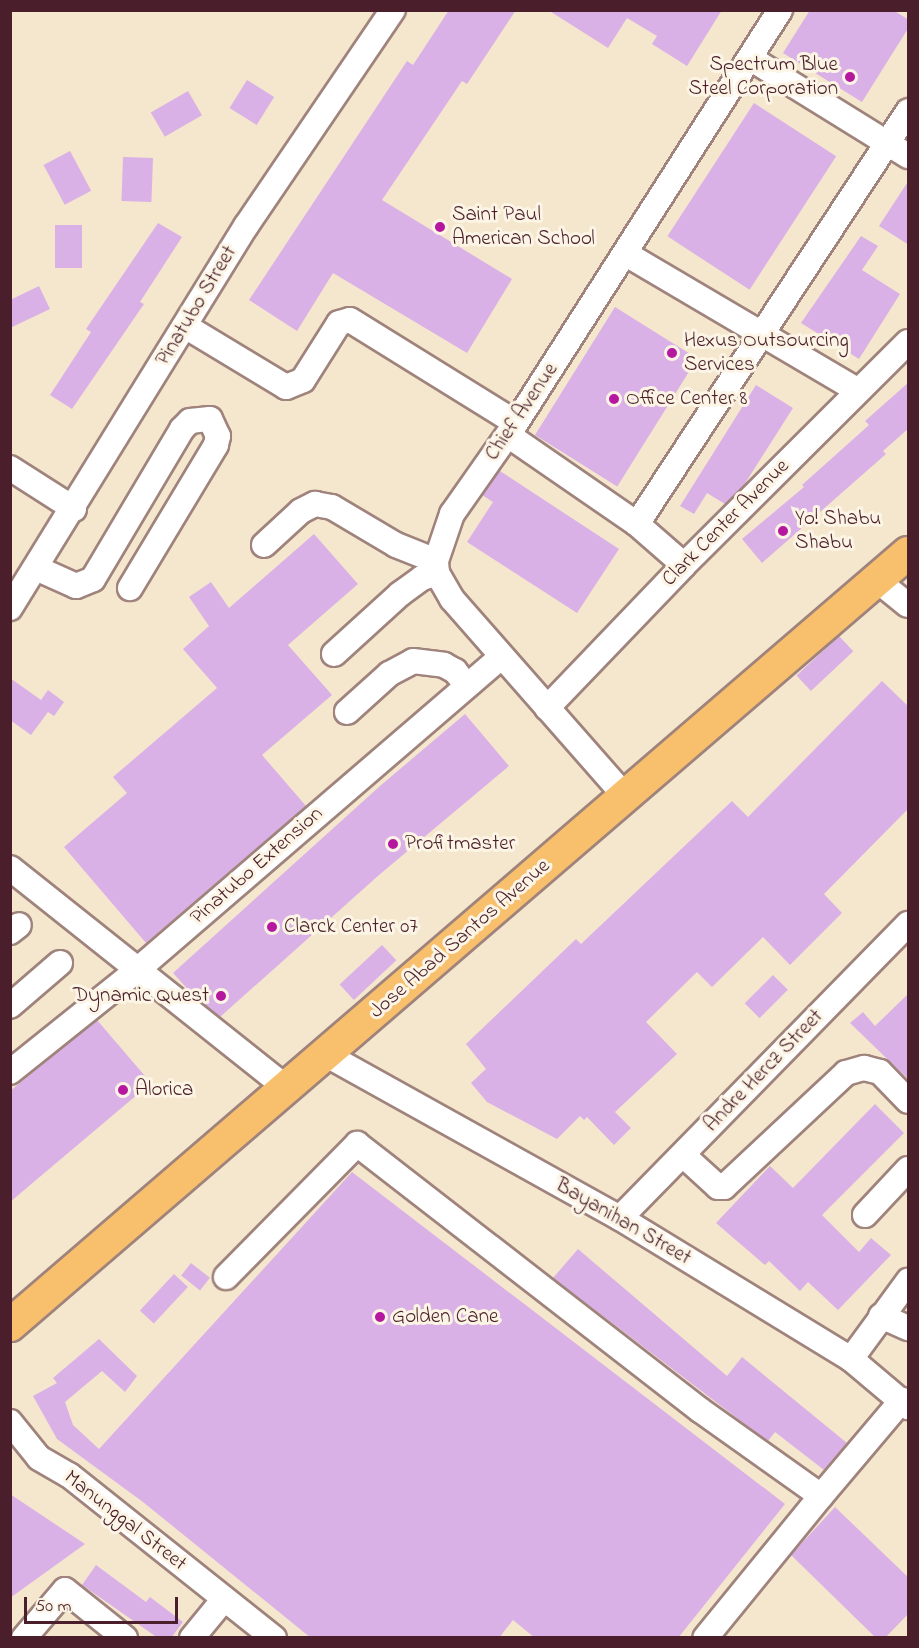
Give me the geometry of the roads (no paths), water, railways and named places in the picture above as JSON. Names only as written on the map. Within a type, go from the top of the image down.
[{"type":"main road","name":"Jose Abad Santos Avenue","points":[[10,1324],[288,1089],[909,553]]},
{"type":"street","name":"Pinatubo Street","points":[[10,608],[74,509],[246,226],[393,10]]},
{"type":"street","name":"Chief Avenue","points":[[436,567],[452,514],[512,429],[626,254],[780,10]]},
{"type":"street","points":[[750,58],[909,156]]},
{"type":"street","points":[[637,524],[909,111]]},
{"type":"street","points":[[626,254],[857,390]]},
{"type":"street","points":[[185,326],[286,387],[303,380],[339,323],[350,320],[512,429],[637,524],[684,565]]},
{"type":"street","name":"Clark Center Avenue","points":[[547,708],[857,390],[909,342]]},
{"type":"street","points":[[36,568],[76,586],[93,579],[182,429],[190,422],[210,419],[216,428],[216,445],[130,588]]},
{"type":"street","points":[[10,468],[74,509]]},
{"type":"street","points":[[264,544],[301,511],[315,504],[333,507],[396,546],[436,567],[452,599],[625,796]]},
{"type":"street","points":[[334,654],[400,594],[436,567]]},
{"type":"street","points":[[878,581],[909,605]]},
{"type":"street","name":"Pinatubo Extension","points":[[10,1072],[136,970],[501,657]]},
{"type":"street","points":[[347,712],[389,674],[413,661],[444,665],[455,671],[467,686]]},
{"type":"street","points":[[10,868],[288,1089]]},
{"type":"street","name":"Andre Hercz Street","points":[[620,1218],[909,924]]},
{"type":"street","points":[[10,1006],[60,963]]},
{"type":"street","name":"Bayanihan Street","points":[[327,1055],[620,1218],[851,1359],[905,1404]]},
{"type":"street","points":[[683,1155],[718,1187],[724,1187],[846,1072],[864,1068],[880,1072],[909,1101]]},
{"type":"street","points":[[226,1277],[357,1144],[700,1410],[821,1496]]},
{"type":"street","points":[[865,1215],[909,1169]]},
{"type":"street","points":[[851,1359],[909,1281]]},
{"type":"street","points":[[881,1316],[909,1328]]},
{"type":"street","points":[[705,1638],[821,1496],[905,1404]]},
{"type":"street","name":"Manunggal Street","points":[[10,1422],[39,1458],[69,1475],[274,1638]]},
{"type":"street","points":[[24,1638],[64,1590],[125,1638]]},
{"type":"street","points":[[192,1638],[224,1599]]},
{"type":"place","name":"Spectrum Blue Steel Corporation","points":[[850,77]]},
{"type":"place","name":"Saint Paul American School","points":[[440,227]]},
{"type":"place","name":"Hexus Outsourcing Services","points":[[672,353]]},
{"type":"place","name":"Office Center 8","points":[[614,399]]},
{"type":"place","name":"Yo! Shabu Shabu","points":[[783,531]]},
{"type":"place","name":"Profitmaster","points":[[393,844]]},
{"type":"place","name":"Clarck Center 07","points":[[272,927]]},
{"type":"place","name":"Dynamic Quest","points":[[221,996]]},
{"type":"place","name":"Alorica","points":[[123,1090]]},
{"type":"place","name":"Golden Cane","points":[[380,1317]]}]
